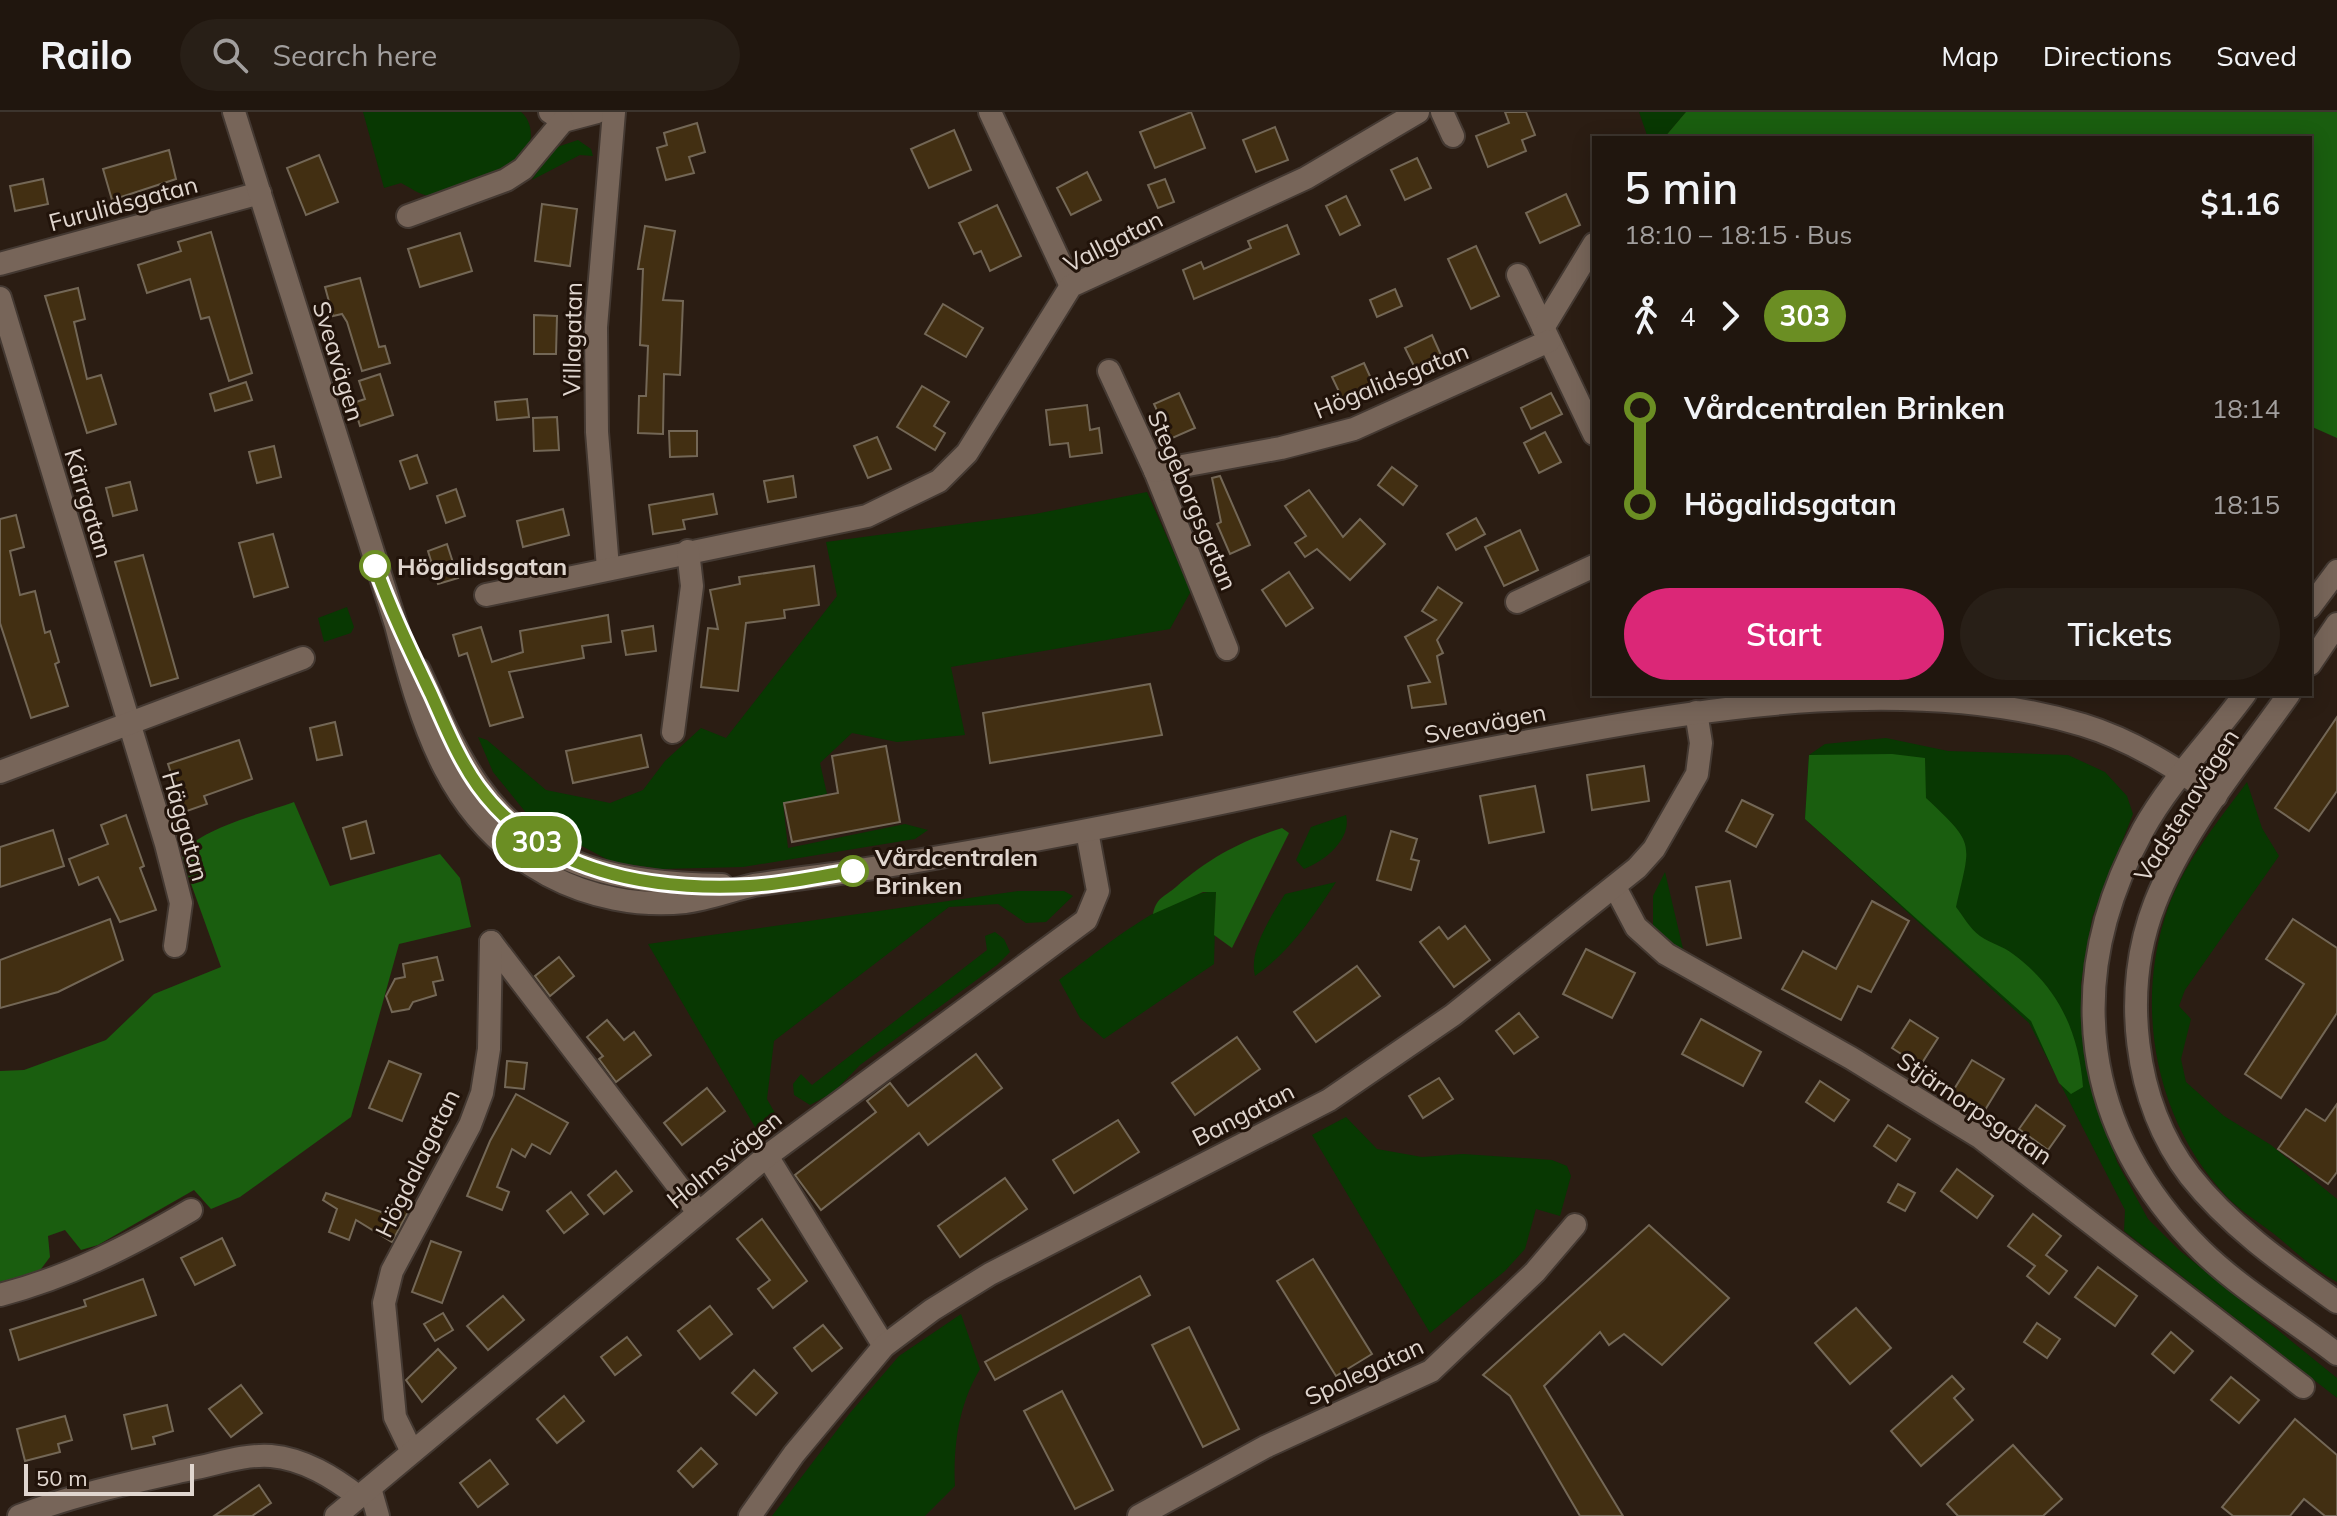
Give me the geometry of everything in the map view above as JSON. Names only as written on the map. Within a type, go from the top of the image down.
[{"type":"street","name":"Sveavägen","points":[[234,112],[396,625],[452,741],[478,786],[529,837],[560,856],[605,875],[641,882],[751,886],[982,851],[1367,772],[1696,712],[1835,698],[1928,700],[2029,713],[2082,725],[2130,743],[2216,796]]},
{"type":"street","points":[[408,216],[506,180],[530,161],[556,117],[597,112]]},
{"type":"street","name":"Villagatan","points":[[608,568],[597,432],[596,340],[614,112]]},
{"type":"street","points":[[990,112],[1071,286]]},
{"type":"street","name":"Vallgatan","points":[[688,551],[867,516],[939,481],[967,453],[1071,286],[1306,178],[1418,112]]},
{"type":"street","points":[[1442,112],[1453,136]]},
{"type":"street","name":"Furulidsgatan","points":[[0,264],[260,193]]},
{"type":"street","points":[[1546,334],[1592,248]]},
{"type":"street","points":[[1518,275],[1592,430]]},
{"type":"street","name":"Kärrgatan","points":[[0,298],[128,723]]},
{"type":"street","name":"Högalidsgatan","points":[[1155,471],[1281,448],[1354,429],[1546,334]]},
{"type":"street","name":"Stegeborgsgatan","points":[[1109,371],[1155,471],[1227,649]]},
{"type":"street","points":[[486,595],[688,551],[692,586],[673,732]]},
{"type":"street","points":[[1517,602],[1592,567]]},
{"type":"street","points":[[2312,604],[2337,571]]},
{"type":"street","points":[[2312,661],[2337,624]]},
{"type":"street","points":[[0,772],[303,658]]},
{"type":"street","name":"Vadstenavägen","points":[[2243,696],[2145,827],[2115,887],[2100,935],[2092,1001],[2099,1067],[2129,1149],[2151,1190],[2177,1223],[2204,1252],[2337,1354]]},
{"type":"street","name":"Vadstenavägen","points":[[2288,696],[2216,796],[2173,865],[2154,904],[2135,988],[2137,1031],[2156,1113],[2189,1175],[2277,1260],[2337,1302]]},
{"type":"street","name":"Bangatan","points":[[750,1516],[794,1454],[884,1346],[990,1274],[1329,1100],[1372,1073],[1453,1015],[1615,887],[1654,849],[1691,787],[1700,756],[1696,712]]},
{"type":"street","name":"Häggatan","points":[[128,723],[181,903],[182,920],[175,946]]},
{"type":"street","name":"Holmsvägen","points":[[336,1516],[767,1156],[1086,920],[1098,891],[1087,831]]},
{"type":"street","name":"Stjärnorpsgatan","points":[[1615,887],[1636,927],[1666,954],[1851,1058],[1981,1138],[2303,1387]]},
{"type":"street","name":"Högdalagatan","points":[[412,1452],[395,1417],[384,1303],[392,1271],[470,1125],[482,1093],[489,1049],[491,942],[698,1212]]},
{"type":"street","points":[[767,1156],[884,1346]]},
{"type":"street","points":[[0,1295],[69,1273],[137,1242],[191,1210]]},
{"type":"street","name":"Spolegatan","points":[[1139,1516],[1267,1446],[1431,1371],[1535,1272],[1575,1225]]},
{"type":"street","points":[[19,1516],[120,1484],[230,1460],[269,1456],[299,1462],[364,1492],[378,1516]]},
{"type":"green space","points":[[363,112],[521,112],[530,128],[529,147],[522,157],[505,169],[463,188],[429,196],[401,183],[384,188]]},
{"type":"green space","points":[[1639,112],[1686,112],[1666,136],[1647,136]]},
{"type":"green space","points":[[1686,112],[2337,112],[2337,438],[2312,427],[2312,136],[1666,136]]},
{"type":"green space","points":[[578,140],[591,149],[593,156],[580,155],[532,180],[551,149]]},
{"type":"green space","points":[[1147,492],[1191,591],[1170,629],[951,667],[965,735],[897,742],[852,733],[820,763],[827,794],[783,803],[788,848],[905,824],[928,830],[915,839],[743,867],[661,869],[612,862],[531,819],[493,772],[478,737],[487,740],[546,790],[610,803],[643,790],[665,761],[701,728],[726,738],[837,596],[826,542],[1035,514]]},
{"type":"green space","points":[[347,607],[354,627],[351,633],[324,642],[318,618]]},
{"type":"green space","points":[[1886,738],[1948,751],[2068,755],[2105,772],[2127,796],[2133,814],[2092,918],[2081,983],[2088,1067],[2117,1162],[2148,1219],[2179,1250],[2337,1378],[2337,1398],[2124,1231],[2125,1210],[2029,1023],[1805,819],[1809,755],[1825,744]]},
{"type":"green space","points":[[1892,754],[1925,758],[1926,798],[1954,826],[1965,845],[1965,869],[1956,907],[1976,933],[2009,951],[2029,967],[2054,996],[2063,1012],[2077,1048],[2083,1087],[2071,1094],[2059,1083],[2031,1021],[1805,819],[1809,755]]},
{"type":"green space","points":[[2247,782],[2262,828],[2279,856],[2185,990],[2179,1006],[2191,1019],[2181,1059],[2186,1082],[2224,1116],[2271,1145],[2337,1199],[2337,1282],[2238,1207],[2202,1167],[2183,1135],[2168,1100],[2158,1064],[2152,990],[2156,953],[2165,917],[2190,863]]},
{"type":"green space","points":[[294,802],[330,886],[440,854],[460,878],[471,927],[399,944],[351,1117],[240,1197],[211,1209],[194,1190],[98,1245],[81,1250],[65,1230],[48,1236],[50,1257],[38,1273],[0,1282],[0,1071],[24,1070],[106,1040],[154,994],[221,967],[181,856],[189,846],[215,830]]},
{"type":"green space","points":[[1346,815],[1347,824],[1341,841],[1328,855],[1304,869],[1296,860],[1311,827]]},
{"type":"green space","points":[[1282,828],[1289,833],[1232,948],[1214,935],[1216,892],[1203,892],[1153,914],[1161,898],[1213,859]]},
{"type":"green space","points":[[1665,872],[1684,953],[1653,926],[1653,896]]},
{"type":"green space","points":[[1336,882],[1290,945],[1255,976],[1258,944],[1285,894]]},
{"type":"green space","points":[[1018,891],[1064,891],[1073,896],[1046,922],[1026,923],[998,904],[949,907],[774,1041],[767,1099],[776,1115],[775,1128],[762,1139],[648,944]]},
{"type":"green space","points":[[1216,891],[1214,964],[1104,1039],[1080,1018],[1059,980],[1155,913],[1196,894]]},
{"type":"green space","points":[[995,932],[1004,939],[1010,952],[997,965],[860,1065],[834,1092],[810,1105],[794,1095],[793,1084],[801,1074],[812,1085],[987,950],[985,936]]},
{"type":"green space","points":[[1346,1117],[1377,1149],[1422,1157],[1463,1154],[1552,1160],[1567,1166],[1571,1176],[1560,1216],[1536,1209],[1525,1249],[1505,1271],[1430,1333],[1312,1135]]},
{"type":"green space","points":[[961,1314],[980,1369],[967,1396],[959,1425],[955,1486],[925,1516],[772,1516],[850,1413],[899,1356]]},
{"type":"building","points":[[1191,112],[1205,148],[1155,168],[1140,132]]},
{"type":"building","points":[[1505,112],[1526,112],[1535,135],[1522,140],[1526,151],[1488,167],[1476,136],[1509,123]]},
{"type":"building","points":[[697,123],[705,152],[689,157],[694,173],[666,180],[657,148],[667,145],[664,133]]},
{"type":"building","points":[[1275,127],[1288,160],[1256,172],[1243,140]]},
{"type":"building","points":[[954,130],[971,170],[929,188],[911,149]]},
{"type":"building","points":[[169,150],[176,179],[112,200],[103,169]]},
{"type":"building","points":[[319,155],[338,202],[306,215],[287,168]]},
{"type":"building","points":[[1417,158],[1431,188],[1405,200],[1391,170]]},
{"type":"building","points":[[1087,172],[1101,200],[1071,215],[1057,188]]},
{"type":"building","points":[[43,179],[48,204],[15,211],[10,186]]},
{"type":"building","points":[[1165,179],[1174,202],[1158,208],[1148,185]]},
{"type":"building","points":[[1566,194],[1580,225],[1540,243],[1526,213]]},
{"type":"building","points":[[1346,196],[1360,225],[1340,235],[1326,206]]},
{"type":"building","points":[[542,204],[577,209],[570,266],[535,261]]},
{"type":"building","points":[[997,205],[1021,256],[990,271],[981,251],[974,254],[959,223]]},
{"type":"building","points":[[1287,225],[1299,254],[1194,299],[1183,270],[1201,262],[1204,269],[1251,248],[1248,241]]},
{"type":"building","points":[[645,226],[675,231],[663,300],[683,301],[680,375],[664,374],[663,434],[638,433],[639,396],[646,396],[648,346],[640,345],[643,269],[638,269]]},
{"type":"building","points":[[211,232],[252,373],[229,381],[209,317],[201,319],[190,279],[147,293],[138,265],[181,251],[178,242]]},
{"type":"building","points":[[460,233],[472,271],[420,287],[408,249]]},
{"type":"building","points":[[1476,246],[1499,296],[1471,309],[1448,259]]},
{"type":"building","points":[[360,278],[379,347],[385,346],[390,363],[362,371],[347,322],[342,314],[333,316],[325,287]]},
{"type":"building","points":[[78,288],[85,319],[74,322],[87,379],[101,375],[116,424],[87,433],[45,296]]},
{"type":"building","points":[[1395,289],[1402,306],[1377,317],[1370,300]]},
{"type":"building","points":[[943,304],[983,328],[966,357],[925,334]]},
{"type":"building","points":[[534,315],[557,316],[556,354],[534,354]]},
{"type":"building","points":[[1432,335],[1446,366],[1420,378],[1405,348]]},
{"type":"building","points":[[1364,363],[1374,385],[1343,400],[1332,377]]},
{"type":"building","points":[[380,374],[393,415],[360,426],[353,403],[365,399],[359,381]]},
{"type":"building","points":[[246,382],[252,400],[215,411],[210,394]]},
{"type":"building","points":[[922,386],[949,402],[934,426],[945,433],[935,450],[897,427]]},
{"type":"building","points":[[1179,393],[1195,428],[1170,439],[1154,404]]},
{"type":"building","points":[[1551,393],[1562,414],[1531,429],[1521,408]]},
{"type":"building","points":[[527,399],[529,417],[497,420],[495,402]]},
{"type":"building","points":[[1087,405],[1090,430],[1099,428],[1102,453],[1070,457],[1068,443],[1050,445],[1046,410]]},
{"type":"building","points":[[557,417],[559,450],[534,451],[533,418]]},
{"type":"building","points":[[669,431],[697,431],[697,456],[670,457]]},
{"type":"building","points":[[1545,432],[1561,462],[1539,473],[1524,443]]},
{"type":"building","points":[[877,437],[891,469],[868,478],[854,446]]},
{"type":"building","points":[[274,446],[281,477],[257,483],[249,452]]},
{"type":"building","points":[[417,455],[427,483],[410,489],[400,461]]},
{"type":"building","points":[[1392,467],[1417,486],[1403,505],[1378,485]]},
{"type":"building","points":[[793,476],[796,497],[768,502],[764,481]]},
{"type":"building","points":[[1220,476],[1250,545],[1230,554],[1217,524],[1221,522],[1212,478]]},
{"type":"building","points":[[130,482],[137,510],[113,516],[106,488]]},
{"type":"building","points":[[456,489],[465,516],[446,523],[437,496]]},
{"type":"building","points":[[1309,490],[1343,537],[1360,519],[1385,544],[1350,580],[1317,549],[1305,557],[1295,543],[1306,536],[1285,506]]},
{"type":"building","points":[[713,494],[717,514],[683,520],[685,529],[653,534],[649,505]]},
{"type":"building","points":[[563,509],[569,535],[523,547],[517,521]]},
{"type":"building","points":[[16,515],[24,547],[10,551],[20,595],[35,591],[45,633],[50,631],[59,662],[55,664],[68,706],[31,718],[0,623],[0,519]]},
{"type":"building","points":[[1476,518],[1485,534],[1456,550],[1447,534]]},
{"type":"building","points":[[1520,530],[1538,570],[1504,586],[1485,547]]},
{"type":"building","points":[[273,534],[288,587],[254,597],[239,543]]},
{"type":"building","points":[[447,544],[458,578],[438,584],[428,551]]},
{"type":"building","points":[[143,555],[178,678],[151,686],[115,562]]},
{"type":"building","points":[[814,566],[819,605],[784,610],[785,618],[746,623],[738,691],[701,687],[708,628],[718,629],[710,590],[740,584],[739,577]]},
{"type":"building","points":[[1289,572],[1313,608],[1286,626],[1262,590]]},
{"type":"building","points":[[1438,587],[1462,603],[1437,640],[1443,653],[1437,656],[1446,704],[1412,708],[1408,686],[1430,682],[1405,637],[1436,620],[1422,611]]},
{"type":"building","points":[[608,615],[611,642],[582,646],[584,658],[509,672],[523,717],[490,726],[467,653],[459,656],[453,635],[481,627],[492,662],[523,652],[520,631]]},
{"type":"building","points":[[653,626],[656,651],[626,655],[622,631]]},
{"type":"building","points":[[1150,684],[1162,735],[990,763],[983,713]]},
{"type":"building","points":[[2337,717],[2337,791],[2309,831],[2275,808]]},
{"type":"building","points":[[335,722],[342,755],[317,760],[310,728]]},
{"type":"building","points":[[641,735],[648,767],[573,783],[566,751]]},
{"type":"building","points":[[239,740],[252,779],[204,796],[207,804],[184,812],[168,764]]},
{"type":"building","points":[[886,746],[900,822],[792,842],[784,803],[838,793],[832,756]]},
{"type":"building","points":[[1644,766],[1649,801],[1592,810],[1587,775]]},
{"type":"building","points":[[1535,786],[1544,832],[1489,843],[1480,796]]},
{"type":"building","points":[[1742,800],[1773,815],[1756,847],[1726,831]]},
{"type":"building","points":[[126,815],[144,866],[140,868],[156,910],[120,922],[98,877],[79,885],[69,859],[108,844],[101,825]]},
{"type":"building","points":[[366,821],[374,853],[351,859],[343,828]]},
{"type":"building","points":[[53,830],[64,866],[0,887],[0,847]]},
{"type":"building","points":[[1391,831],[1417,839],[1411,859],[1419,861],[1411,890],[1377,880]]},
{"type":"building","points":[[1730,881],[1741,938],[1707,945],[1696,887]]},
{"type":"building","points":[[1872,901],[1909,921],[1871,992],[1858,986],[1841,1020],[1782,989],[1803,951],[1836,969]]},
{"type":"building","points":[[110,919],[123,960],[58,992],[0,1008],[0,960]]},
{"type":"building","points":[[2293,919],[2337,948],[2337,1013],[2281,1098],[2245,1074],[2304,984],[2266,959]]},
{"type":"building","points":[[1465,926],[1490,960],[1454,987],[1420,942],[1439,927],[1448,939]]},
{"type":"building","points":[[1586,949],[1635,973],[1612,1018],[1563,994]]},
{"type":"building","points":[[437,957],[443,980],[433,982],[436,995],[413,1002],[409,1009],[392,1012],[386,996],[395,979],[405,977],[403,964]]},
{"type":"building","points":[[559,957],[574,976],[550,996],[535,976]]},
{"type":"building","points":[[1357,966],[1380,996],[1316,1042],[1294,1012]]},
{"type":"building","points":[[1519,1013],[1538,1037],[1514,1054],[1496,1031]]},
{"type":"building","points":[[1701,1019],[1761,1052],[1743,1086],[1682,1054]]},
{"type":"building","points":[[607,1020],[624,1040],[634,1032],[651,1055],[616,1082],[599,1059],[603,1056],[587,1037]]},
{"type":"building","points":[[1910,1020],[1938,1038],[1920,1066],[1892,1048]]},
{"type":"building","points":[[1237,1037],[1260,1069],[1195,1115],[1172,1083]]},
{"type":"building","points":[[976,1054],[1002,1088],[928,1145],[919,1133],[821,1210],[795,1175],[876,1112],[867,1101],[890,1083],[908,1106]]},
{"type":"building","points":[[1972,1060],[2004,1079],[1985,1110],[1953,1091]]},
{"type":"building","points":[[389,1061],[421,1074],[402,1121],[369,1108]]},
{"type":"building","points":[[507,1061],[527,1063],[524,1089],[505,1087]]},
{"type":"building","points":[[1439,1078],[1453,1099],[1423,1118],[1409,1096]]},
{"type":"building","points":[[1820,1081],[1849,1100],[1834,1121],[1806,1102]]},
{"type":"building","points":[[707,1088],[725,1111],[682,1145],[664,1123]]},
{"type":"building","points":[[516,1094],[568,1123],[550,1154],[532,1144],[525,1157],[512,1149],[497,1187],[509,1192],[502,1210],[467,1196],[490,1141]]},
{"type":"building","points":[[2337,1104],[2337,1172],[2328,1184],[2278,1149],[2306,1109],[2325,1121]]},
{"type":"building","points":[[2036,1105],[2065,1126],[2048,1150],[2019,1129]]},
{"type":"building","points":[[1118,1120],[1139,1152],[1074,1193],[1053,1160]]},
{"type":"building","points":[[1888,1125],[1910,1139],[1896,1161],[1874,1146]]},
{"type":"building","points":[[1957,1169],[1993,1196],[1977,1218],[1941,1191]]},
{"type":"building","points":[[616,1171],[632,1191],[604,1214],[588,1195]]},
{"type":"building","points":[[1005,1178],[1027,1209],[960,1257],[938,1226]]},
{"type":"building","points":[[1898,1184],[1915,1193],[1905,1211],[1888,1202]]},
{"type":"building","points":[[400,1192],[414,1201],[392,1242],[356,1220],[349,1240],[329,1232],[337,1209],[323,1200],[326,1193],[387,1214]]},
{"type":"building","points":[[571,1192],[588,1214],[564,1233],[547,1211]]},
{"type":"building","points":[[2033,1214],[2061,1236],[2046,1255],[2067,1271],[2049,1294],[2027,1276],[2035,1266],[2008,1246]]},
{"type":"building","points":[[762,1219],[807,1281],[773,1308],[758,1289],[770,1280],[737,1239]]},
{"type":"building","points":[[1649,1225],[1729,1298],[1662,1365],[1624,1334],[1609,1345],[1600,1332],[1544,1386],[1623,1516],[1580,1516],[1510,1396],[1483,1375]]},
{"type":"building","points":[[222,1238],[235,1265],[195,1285],[181,1258]]},
{"type":"building","points":[[431,1241],[461,1252],[442,1303],[412,1292]]},
{"type":"building","points":[[1313,1259],[1372,1354],[1336,1376],[1277,1281]]},
{"type":"building","points":[[2098,1267],[2137,1296],[2115,1326],[2075,1297]]},
{"type":"building","points":[[1140,1276],[1150,1295],[995,1380],[985,1362]]},
{"type":"building","points":[[143,1279],[156,1315],[19,1360],[10,1330],[86,1306],[84,1300]]},
{"type":"building","points":[[503,1296],[524,1320],[488,1350],[467,1326]]},
{"type":"building","points":[[710,1306],[732,1334],[700,1359],[678,1331]]},
{"type":"building","points":[[1856,1308],[1891,1348],[1850,1384],[1815,1343]]},
{"type":"building","points":[[443,1313],[453,1330],[435,1341],[424,1324]]},
{"type":"building","points":[[2037,1323],[2060,1339],[2047,1358],[2024,1342]]},
{"type":"building","points":[[823,1325],[842,1348],[812,1371],[794,1348]]},
{"type":"building","points":[[1189,1327],[1239,1429],[1203,1447],[1152,1345]]},
{"type":"building","points":[[2171,1332],[2193,1351],[2174,1373],[2152,1354]]},
{"type":"building","points":[[627,1337],[641,1355],[615,1375],[601,1357]]},
{"type":"building","points":[[438,1349],[456,1368],[422,1402],[406,1380]]},
{"type":"building","points":[[754,1370],[777,1393],[756,1415],[732,1393]]},
{"type":"building","points":[[1952,1376],[1964,1389],[1954,1398],[1973,1420],[1921,1466],[1891,1431]]},
{"type":"building","points":[[2231,1377],[2259,1400],[2239,1423],[2211,1400]]},
{"type":"building","points":[[241,1385],[262,1413],[231,1437],[209,1409]]},
{"type":"building","points":[[1062,1391],[1113,1490],[1075,1509],[1024,1411]]},
{"type":"building","points":[[564,1396],[584,1421],[557,1443],[537,1419]]},
{"type":"building","points":[[167,1405],[173,1431],[153,1437],[155,1444],[132,1449],[124,1415]]},
{"type":"building","points":[[65,1416],[72,1440],[58,1444],[60,1452],[25,1461],[17,1429]]},
{"type":"building","points":[[2295,1419],[2337,1455],[2337,1516],[2325,1516],[2304,1499],[2290,1516],[2233,1516],[2222,1507]]},
{"type":"building","points":[[2013,1445],[2062,1499],[2043,1516],[1958,1516],[1947,1504]]},
{"type":"building","points":[[701,1448],[717,1464],[693,1487],[678,1471]]},
{"type":"building","points":[[490,1460],[508,1484],[478,1507],[460,1483]]},
{"type":"building","points":[[259,1485],[271,1503],[252,1516],[214,1516]]},
{"type":"bus line","name":"303","points":[[375,566],[396,625],[452,741],[478,786],[503,815],[529,837],[560,856],[605,875],[641,882],[751,886],[853,871]]},
{"type":"place","name":"Högalidsgatan","points":[[375,566]]},
{"type":"place","name":"Vårdcentralen Brinken","points":[[853,871]]}]
